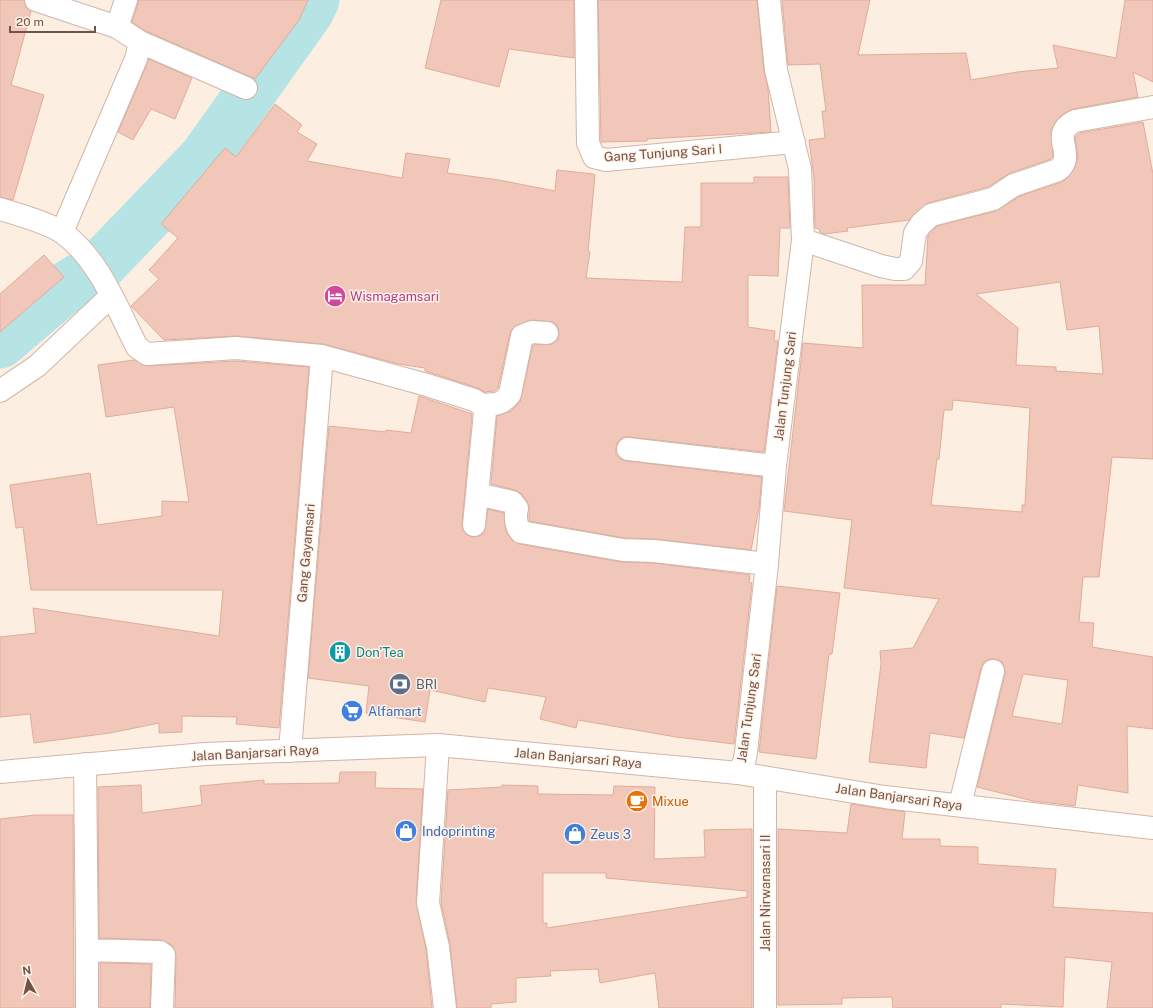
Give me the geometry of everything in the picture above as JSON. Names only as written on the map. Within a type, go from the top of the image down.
[{"type":"street","points":[[36,0],[117,27],[140,42],[246,88]]},
{"type":"street","points":[[117,27],[126,0]]},
{"type":"street","name":"Gang Tunjung Sari I","points":[[586,0],[588,143],[594,157],[606,160],[794,142]]},
{"type":"street","name":"Jalan Tunjung Sari","points":[[738,773],[744,763],[746,752],[767,564],[775,466],[803,240],[800,169],[776,70],[769,0]]},
{"type":"street","points":[[62,232],[136,59],[140,42]]},
{"type":"street","points":[[803,240],[881,266],[904,269],[910,261],[915,234],[921,224],[932,215],[993,199],[1014,184],[1058,170],[1064,165],[1066,159],[1062,135],[1067,125],[1076,121],[1153,106]]},
{"type":"street","points":[[0,209],[62,232],[90,258],[108,290],[136,347],[147,354],[236,348],[322,356],[427,384],[474,400],[482,405],[485,412],[474,525]]},
{"type":"street","points":[[0,391],[36,366],[108,290]]},
{"type":"street","points":[[482,405],[499,404],[505,402],[510,394],[522,336],[526,333],[532,332],[548,333]]},
{"type":"street","name":"Gang Gayamsari","points":[[290,751],[322,356]]},
{"type":"street","points":[[628,449],[775,466]]},
{"type":"street","points":[[477,494],[512,502],[517,508],[515,517],[517,528],[521,532],[623,550],[654,551],[767,564]]},
{"type":"street","points":[[960,806],[993,671]]},
{"type":"street","points":[[438,745],[428,903],[438,948],[445,1008]]},
{"type":"street","name":"Jalan Banjarsari Raya","points":[[0,772],[205,754],[438,745],[738,773],[885,797],[1153,828]]},
{"type":"street","points":[[85,764],[87,950],[86,1008]]},
{"type":"street","name":"Jalan Nirwanasari II","points":[[765,778],[765,1008]]},
{"type":"street","points":[[87,950],[160,952],[164,955],[162,1008]]},
{"type":"building","points":[[0,0],[24,0],[26,8],[31,11],[11,85],[44,95],[13,200],[0,197]]},
{"type":"building","points":[[139,0],[308,0],[299,20],[255,79],[146,31],[132,22]]},
{"type":"building","points":[[441,0],[574,0],[574,58],[509,49],[499,87],[425,68]]},
{"type":"building","points":[[598,0],[757,0],[764,71],[768,89],[771,132],[647,139],[647,141],[601,142]]},
{"type":"building","points":[[782,0],[870,0],[858,55],[966,53],[971,80],[1017,72],[1058,68],[1053,45],[1116,58],[1125,0],[1153,0],[1153,82],[1133,72],[1138,97],[1073,109],[1060,116],[1051,130],[1053,156],[1051,159],[1010,173],[988,187],[928,203],[909,220],[847,228],[848,231],[824,234],[820,232],[819,229],[815,228],[814,178],[809,140],[825,138],[822,111],[826,111],[820,64],[788,65]]},
{"type":"building","points":[[149,59],[192,78],[175,119],[151,109],[133,140],[118,132]]},
{"type":"building","points":[[275,104],[302,125],[297,132],[317,144],[307,161],[402,178],[406,153],[450,159],[447,173],[499,180],[555,191],[557,170],[595,175],[588,251],[590,252],[586,278],[682,282],[685,227],[701,227],[701,183],[754,183],[754,177],[788,177],[790,228],[780,228],[778,276],[748,275],[748,327],[775,331],[774,341],[778,341],[764,452],[629,437],[623,437],[618,441],[616,448],[616,454],[620,459],[627,461],[762,477],[759,508],[751,550],[655,539],[624,538],[529,521],[529,505],[522,494],[515,490],[491,484],[497,416],[511,411],[520,402],[533,345],[552,344],[558,340],[558,328],[554,322],[532,320],[513,328],[510,333],[498,388],[494,391],[485,392],[478,388],[425,371],[425,368],[399,364],[323,344],[237,336],[164,340],[131,306],[159,279],[149,270],[178,238],[161,224],[225,148],[236,157]]},
{"type":"building","points":[[1143,122],[1153,174],[1153,459],[1112,457],[1099,577],[1083,577],[1079,622],[1094,623],[1092,647],[1153,657],[1153,729],[1127,726],[1128,793],[1078,785],[1075,806],[1033,801],[977,787],[1005,674],[1005,668],[1002,662],[996,659],[989,659],[984,662],[981,668],[964,738],[930,733],[926,768],[869,762],[881,664],[880,651],[913,648],[939,599],[844,588],[852,520],[784,511],[803,343],[863,348],[862,285],[925,285],[928,236],[937,226],[996,211],[1020,196],[1062,182],[1075,167],[1078,157],[1075,137],[1080,133]],"holes":[[[1060,282],[1067,330],[1099,326],[1103,374],[1056,371],[1056,367],[1016,365],[1018,328],[976,294]],[[953,400],[1030,408],[1025,505],[1022,505],[1022,512],[931,505],[937,459],[939,459],[944,410],[952,410]],[[1023,674],[1068,680],[1062,724],[1012,716]]]},
{"type":"building","points":[[44,255],[64,277],[0,332],[0,294]]},
{"type":"building","points":[[134,360],[148,366],[236,361],[309,367],[279,728],[236,724],[237,717],[182,716],[182,732],[159,733],[159,723],[110,733],[34,743],[30,714],[0,717],[0,637],[36,633],[33,608],[219,636],[223,590],[31,590],[23,527],[16,528],[10,485],[90,473],[97,525],[162,516],[162,501],[189,502],[174,407],[106,417],[98,365]]},
{"type":"building","points":[[419,396],[472,414],[462,524],[463,530],[467,535],[473,537],[484,533],[488,509],[504,513],[506,532],[511,539],[519,544],[621,562],[653,563],[750,575],[749,582],[752,583],[734,744],[676,737],[578,720],[576,728],[540,719],[546,697],[488,688],[485,702],[430,690],[425,722],[366,713],[369,686],[308,678],[329,426],[411,433]]},
{"type":"building","points":[[777,586],[840,593],[832,654],[829,654],[816,759],[759,752]]},
{"type":"building","points":[[340,772],[376,772],[375,788],[423,789],[416,902],[426,949],[432,1008],[175,1008],[176,955],[172,945],[160,940],[99,938],[98,787],[141,785],[142,813],[202,805],[200,786],[264,780],[264,784],[339,783]]},
{"type":"building","points":[[502,785],[538,786],[538,794],[613,795],[614,786],[655,787],[654,859],[705,857],[704,830],[752,829],[752,1008],[659,1008],[655,973],[600,983],[598,969],[550,971],[551,976],[516,978],[516,1002],[491,1004],[491,1008],[457,1008],[450,945],[441,902],[448,790],[502,787]],"holes":[[[543,873],[606,873],[606,878],[747,891],[747,897],[547,928],[547,923],[543,923]]]},
{"type":"building","points":[[851,804],[905,812],[902,839],[940,839],[940,846],[978,847],[978,864],[1056,869],[1053,907],[1153,913],[1153,1008],[1107,1008],[1112,962],[1065,957],[1063,1007],[1001,1004],[1001,1008],[893,1008],[892,997],[842,998],[842,1004],[778,1005],[778,829],[847,833]]},
{"type":"building","points":[[35,815],[73,815],[74,1008],[0,1008],[0,819]]},
{"type":"building","points":[[100,963],[151,964],[150,1008],[100,1008]]},
{"type":"waterway","points":[[0,343],[66,287],[100,266],[204,158],[308,12],[314,0]]},
{"type":"place","name":"Wismagamsari","points":[[335,296]]},
{"type":"place","name":"Don'Tea","points":[[340,652]]},
{"type":"place","name":"BRI","points":[[400,684]]},
{"type":"place","name":"Alfamart","points":[[352,711]]},
{"type":"place","name":"Mixue","points":[[637,801]]},
{"type":"place","name":"Indoprinting","points":[[406,831]]},
{"type":"place","name":"Zeus 3","points":[[575,834]]}]
